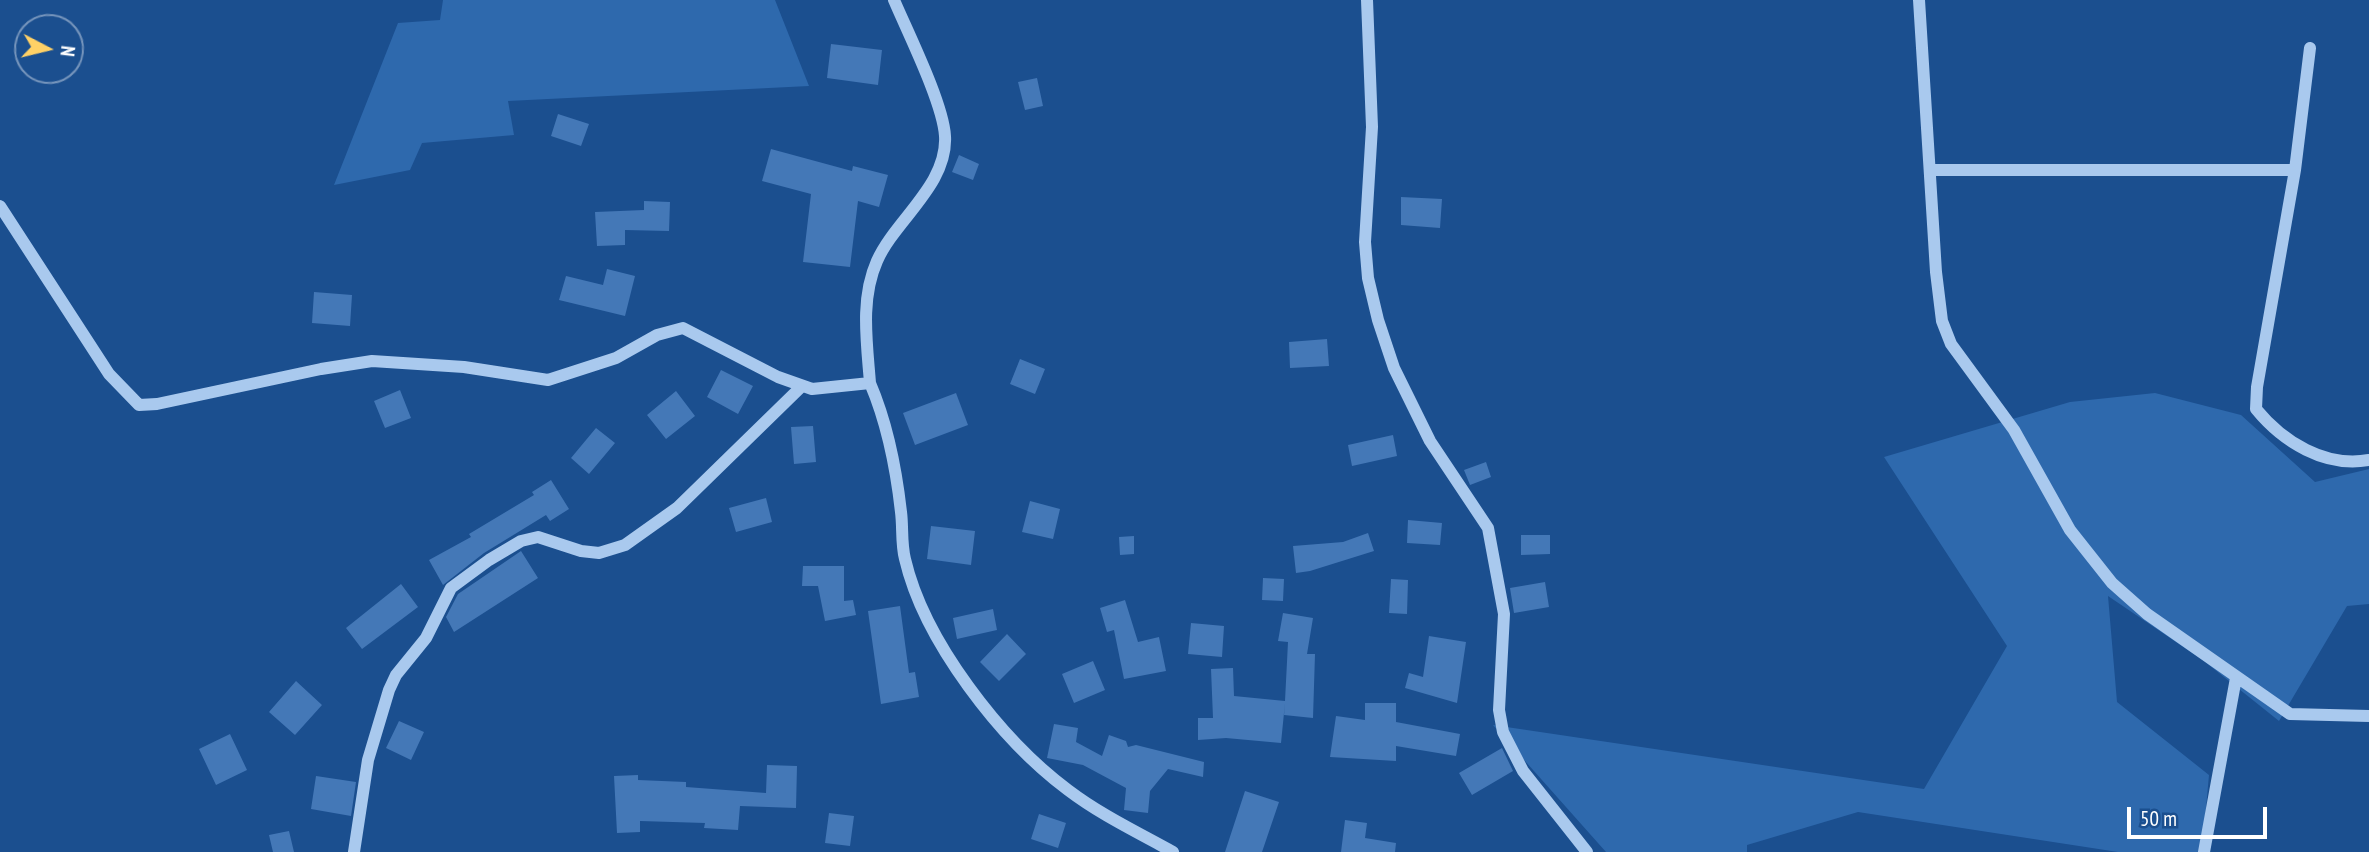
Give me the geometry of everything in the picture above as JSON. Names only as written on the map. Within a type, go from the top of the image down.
[{"type":"street","points":[[894,0],[930,88],[945,135],[943,154],[929,186],[891,235],[876,262],[867,296],[870,383],[884,418],[896,474],[904,557],[917,598],[935,637],[992,715],[1021,749],[1067,789],[1123,827],[1173,852]]},
{"type":"street","points":[[1367,0],[1372,127],[1365,242],[1368,278],[1378,320],[1394,368],[1430,441],[1488,528],[1504,614],[1499,710],[1503,732],[1523,771],[1587,852]]},
{"type":"street","points":[[1919,0],[1942,321],[1951,344],[2014,430],[2070,530],[2098,568],[2147,614],[2290,714],[2369,716]]},
{"type":"street","points":[[2310,48],[2295,170],[2257,387],[2256,409],[2265,419],[2316,457],[2328,460],[2369,460]]},
{"type":"street","points":[[1930,170],[2295,170]]},
{"type":"street","points":[[0,206],[101,364],[139,405],[157,404],[321,369],[372,361],[429,364],[548,380],[604,363],[657,335],[683,328],[812,389],[844,388],[870,383]]},
{"type":"street","points":[[354,852],[368,760],[389,691],[396,675],[431,629],[452,588],[489,560],[521,541],[538,537],[581,551],[599,553],[625,545],[677,508],[802,386]]},
{"type":"street","points":[[2204,852],[2236,678]]},
{"type":"shaded area","points":[[443,0],[775,0],[809,86],[508,101],[514,135],[422,143],[410,170],[334,185],[398,23],[440,20]]},
{"type":"shaded area","points":[[2155,393],[2241,415],[2315,482],[2369,469],[2369,604],[2347,606],[2279,721],[2204,661],[2108,596],[2117,702],[2209,775],[2202,852],[2118,852],[1858,812],[1747,845],[1747,852],[1606,852],[1493,725],[1924,789],[2007,646],[1884,457],[2070,402]]},
{"type":"building","points":[[831,44],[882,50],[878,85],[827,78]]},
{"type":"building","points":[[1037,78],[1043,106],[1025,110],[1018,82]]},
{"type":"building","points":[[558,114],[589,124],[581,146],[551,136]]},
{"type":"building","points":[[771,149],[852,171],[853,166],[888,175],[879,207],[858,201],[850,267],[803,262],[811,194],[762,181]]},
{"type":"building","points":[[959,155],[979,164],[973,180],[952,172]]},
{"type":"building","points":[[1401,197],[1442,199],[1440,228],[1401,225]]},
{"type":"building","points":[[644,201],[670,202],[669,231],[625,230],[625,245],[597,246],[595,212],[644,210]]},
{"type":"building","points":[[607,269],[635,276],[625,316],[559,300],[566,276],[603,285]]},
{"type":"building","points":[[314,292],[352,295],[350,326],[312,323]]},
{"type":"building","points":[[1327,339],[1329,366],[1290,368],[1289,342]]},
{"type":"building","points":[[1020,359],[1045,369],[1035,394],[1010,384]]},
{"type":"building","points":[[721,370],[753,386],[738,414],[707,397]]},
{"type":"building","points":[[400,390],[411,418],[385,428],[374,401]]},
{"type":"building","points":[[676,391],[695,416],[666,439],[647,415]]},
{"type":"building","points":[[956,393],[968,425],[915,445],[903,413]]},
{"type":"building","points":[[813,426],[816,462],[794,464],[791,427]]},
{"type":"building","points":[[596,428],[615,443],[589,474],[571,458]]},
{"type":"building","points":[[1393,435],[1397,456],[1352,466],[1348,445]]},
{"type":"building","points":[[1486,462],[1491,477],[1470,485],[1464,470]]},
{"type":"building","points":[[551,480],[569,509],[550,521],[546,515],[484,553],[443,585],[429,560],[471,537],[469,534],[534,495],[532,492]]},
{"type":"building","points":[[766,498],[772,522],[736,532],[729,508]]},
{"type":"building","points":[[1030,501],[1060,509],[1053,539],[1022,532]]},
{"type":"building","points":[[1408,520],[1442,523],[1440,545],[1407,543]]},
{"type":"building","points":[[931,526],[975,531],[971,565],[927,559]]},
{"type":"building","points":[[1368,533],[1374,551],[1296,573],[1293,546],[1343,542]]},
{"type":"building","points":[[1521,535],[1550,535],[1550,554],[1521,555]]},
{"type":"building","points":[[1134,536],[1134,554],[1120,555],[1119,537]]},
{"type":"building","points":[[521,551],[538,578],[454,632],[446,617],[458,594]]},
{"type":"building","points":[[803,566],[844,566],[844,601],[853,600],[856,615],[825,621],[818,586],[802,586]]},
{"type":"building","points":[[1263,578],[1284,579],[1283,601],[1262,600]]},
{"type":"building","points":[[1391,579],[1408,580],[1407,614],[1389,613]]},
{"type":"building","points":[[1545,582],[1549,607],[1514,613],[1510,588]]},
{"type":"building","points":[[401,584],[418,607],[362,649],[346,628]]},
{"type":"building","points":[[1125,600],[1138,642],[1159,637],[1166,671],[1124,679],[1114,630],[1107,632],[1100,608]]},
{"type":"building","points":[[900,606],[909,673],[915,672],[919,697],[881,704],[868,611]]},
{"type":"building","points":[[993,609],[997,630],[957,639],[953,618]]},
{"type":"building","points":[[1283,613],[1313,618],[1307,654],[1315,654],[1313,718],[1284,715],[1285,703],[1281,743],[1226,738],[1198,740],[1198,718],[1213,718],[1211,669],[1233,668],[1234,696],[1285,701],[1288,642],[1278,641]]},
{"type":"building","points":[[1191,623],[1224,626],[1222,657],[1188,654]]},
{"type":"building","points":[[1007,634],[1026,654],[999,681],[980,662]]},
{"type":"building","points":[[1429,636],[1466,642],[1457,703],[1405,688],[1409,673],[1423,677]]},
{"type":"building","points":[[1093,661],[1105,690],[1074,703],[1062,674]]},
{"type":"building","points":[[296,681],[322,705],[295,735],[269,712]]},
{"type":"building","points":[[1365,703],[1396,703],[1396,722],[1460,734],[1456,756],[1396,746],[1396,761],[1330,757],[1336,716],[1365,720]]},
{"type":"building","points":[[399,721],[424,732],[411,760],[386,748]]},
{"type":"building","points":[[1054,724],[1078,728],[1076,742],[1102,756],[1109,735],[1126,741],[1128,747],[1136,745],[1204,762],[1203,777],[1168,769],[1150,791],[1148,813],[1124,810],[1126,788],[1083,765],[1047,758]]},
{"type":"building","points":[[230,734],[247,770],[216,785],[199,749]]},
{"type":"building","points":[[1502,748],[1513,771],[1472,795],[1459,773]]},
{"type":"building","points":[[767,765],[797,766],[796,808],[740,806],[738,830],[704,828],[705,823],[640,821],[640,832],[617,833],[614,776],[638,775],[638,780],[686,782],[686,787],[766,793]]},
{"type":"building","points":[[316,776],[356,782],[351,816],[311,809]]},
{"type":"building","points":[[1245,791],[1279,802],[1262,852],[1225,852]]},
{"type":"building","points":[[829,813],[854,816],[850,846],[825,843]]},
{"type":"building","points":[[1039,814],[1066,823],[1058,848],[1031,839]]},
{"type":"building","points":[[1345,820],[1367,823],[1365,838],[1396,843],[1395,852],[1341,852]]},
{"type":"building","points":[[289,831],[294,852],[273,852],[269,835]]}]
